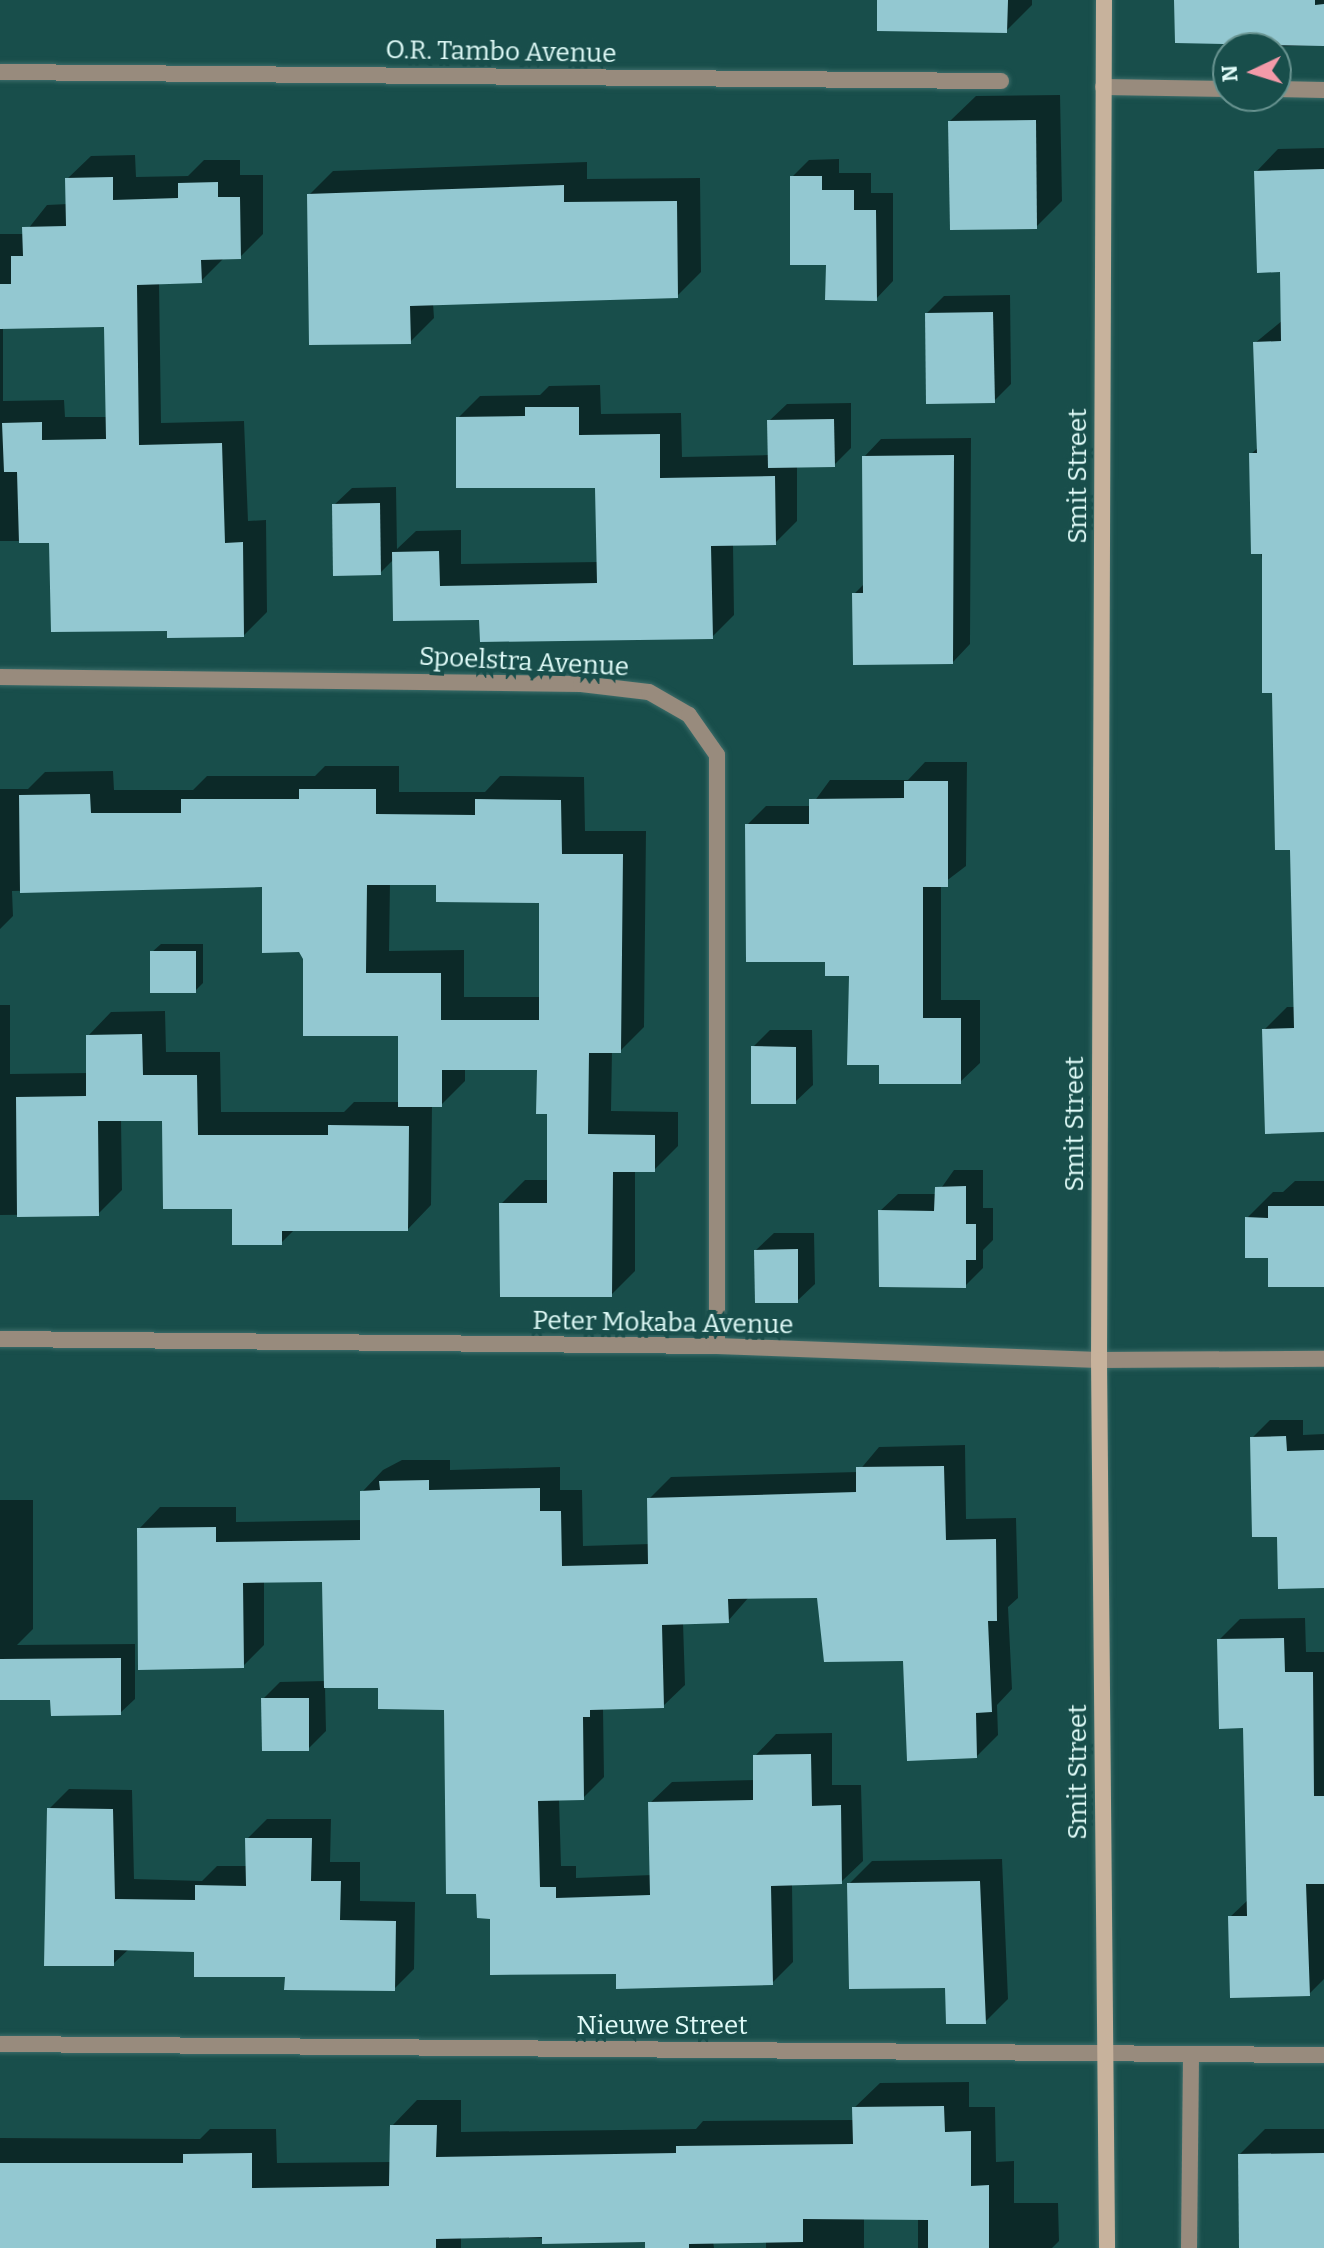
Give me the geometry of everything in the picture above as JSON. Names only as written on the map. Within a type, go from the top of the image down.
[{"type":"street","name":"Smit Street","points":[[1104,0],[1099,1360],[1107,2248]]},
{"type":"street","name":"O.R. Tambo Avenue","points":[[0,72],[1001,81]]},
{"type":"street","points":[[1103,87],[1212,89]]},
{"type":"street","points":[[1292,89],[1324,90]]},
{"type":"street","name":"Spoelstra Avenue","points":[[0,677],[581,684],[649,692],[689,715],[717,755],[717,1346]]},
{"type":"street","name":"Peter Mokaba Avenue","points":[[0,1339],[717,1346],[1099,1360],[1324,1359]]},
{"type":"street","name":"Nieuwe Street","points":[[0,2044],[1324,2055]]},
{"type":"street","points":[[1189,2248],[1191,2054]]},
{"type":"building","points":[[877,0],[1008,0],[1007,33],[877,31]]},
{"type":"building","points":[[1174,0],[1315,0],[1315,5],[1324,4],[1324,46],[1292,45],[1292,32],[1212,32],[1212,44],[1175,43]]},
{"type":"building","points":[[1036,120],[1037,229],[950,230],[948,121]]},
{"type":"building","points":[[1324,169],[1324,1132],[1265,1134],[1262,1029],[1294,1028],[1290,850],[1275,850],[1272,693],[1262,693],[1262,554],[1251,554],[1249,453],[1257,453],[1253,342],[1281,341],[1280,272],[1257,273],[1254,171]]},
{"type":"building","points":[[790,176],[822,176],[822,190],[854,190],[854,210],[876,210],[877,301],[825,300],[826,265],[790,265]]},
{"type":"building","points":[[113,177],[113,200],[178,198],[178,183],[218,182],[218,197],[240,197],[241,259],[201,260],[202,283],[137,285],[139,445],[222,443],[225,543],[243,542],[244,637],[167,638],[167,631],[51,632],[49,543],[19,543],[17,472],[4,472],[2,423],[42,422],[42,440],[106,439],[104,327],[0,329],[0,284],[11,284],[11,256],[23,256],[22,227],[66,226],[65,178]]},
{"type":"building","points":[[564,185],[564,202],[677,201],[678,298],[410,306],[411,344],[309,345],[307,194]]},
{"type":"building","points":[[993,312],[995,403],[926,404],[925,313]]},
{"type":"building","points":[[525,407],[579,407],[579,435],[660,434],[660,478],[775,476],[776,545],[711,546],[713,639],[480,642],[479,620],[393,621],[392,552],[439,551],[440,586],[597,583],[595,488],[456,488],[456,417],[525,416]]},
{"type":"building","points":[[834,419],[835,467],[768,468],[767,420]]},
{"type":"building","points":[[954,455],[953,664],[853,665],[852,593],[863,593],[862,456]]},
{"type":"building","points":[[380,503],[381,575],[333,576],[332,504]]},
{"type":"building","points":[[904,781],[948,781],[948,887],[923,887],[923,1018],[961,1018],[961,1084],[879,1084],[879,1065],[847,1065],[849,976],[825,976],[825,962],[746,962],[745,824],[809,824],[809,799],[904,798]]},
{"type":"building","points":[[299,789],[376,789],[376,814],[475,815],[475,799],[561,800],[562,854],[623,854],[621,1053],[589,1053],[588,1134],[655,1135],[655,1172],[613,1172],[612,1297],[500,1297],[499,1203],[547,1203],[547,1114],[536,1114],[537,1070],[442,1070],[442,1107],[398,1107],[398,1036],[303,1036],[303,959],[299,952],[262,953],[262,887],[20,893],[19,795],[90,794],[91,813],[181,813],[181,799],[299,799]],"holes":[[[367,885],[436,885],[436,902],[539,903],[539,1020],[441,1020],[441,973],[366,973]]]},
{"type":"building","points":[[150,951],[196,951],[196,993],[150,993]]},
{"type":"building","points":[[142,1034],[143,1075],[197,1075],[198,1135],[328,1135],[328,1125],[409,1126],[408,1231],[282,1231],[282,1245],[232,1245],[232,1209],[163,1209],[162,1121],[98,1121],[99,1216],[17,1217],[16,1097],[86,1096],[86,1035]]},
{"type":"building","points":[[751,1046],[796,1047],[796,1104],[751,1104]]},
{"type":"building","points":[[966,1186],[966,1224],[976,1224],[976,1260],[966,1260],[966,1288],[879,1287],[878,1210],[934,1211],[935,1187]]},
{"type":"building","points":[[1268,1206],[1324,1206],[1324,1287],[1268,1287],[1268,1258],[1245,1258],[1245,1217],[1268,1218]]},
{"type":"building","points":[[798,1249],[798,1303],[755,1303],[754,1250]]},
{"type":"building","points":[[1286,1436],[1287,1451],[1324,1450],[1324,1588],[1278,1589],[1277,1537],[1252,1537],[1250,1437]]},
{"type":"building","points":[[944,1466],[946,1540],[996,1539],[997,1621],[988,1621],[992,1712],[976,1713],[977,1758],[907,1761],[903,1661],[824,1662],[817,1598],[728,1599],[729,1623],[662,1625],[664,1708],[590,1710],[590,1717],[583,1717],[584,1800],[538,1801],[540,1887],[556,1887],[556,1898],[650,1895],[648,1802],[753,1800],[753,1755],[811,1754],[812,1806],[841,1805],[842,1884],[771,1886],[773,1985],[616,1989],[616,1974],[490,1975],[490,1919],[477,1918],[476,1894],[446,1894],[444,1710],[378,1709],[378,1688],[324,1688],[322,1582],[243,1583],[244,1668],[138,1670],[137,1528],[216,1527],[216,1542],[360,1540],[360,1491],[380,1490],[379,1481],[429,1480],[429,1490],[540,1488],[540,1511],[561,1511],[562,1566],[648,1564],[647,1498],[856,1492],[856,1467]]},
{"type":"building","points":[[1284,1638],[1285,1672],[1313,1672],[1314,1796],[1324,1796],[1324,1884],[1306,1884],[1310,1996],[1230,1998],[1228,1916],[1247,1916],[1243,1728],[1219,1729],[1217,1639]]},
{"type":"building","points":[[121,1658],[121,1715],[51,1716],[50,1700],[0,1700],[0,1659]]},
{"type":"building","points":[[261,1698],[309,1698],[309,1751],[262,1751]]},
{"type":"building","points":[[47,1808],[113,1809],[115,1899],[195,1900],[195,1885],[246,1886],[245,1838],[312,1838],[311,1881],[341,1881],[340,1920],[396,1921],[395,1991],[284,1990],[285,1977],[194,1977],[194,1952],[114,1950],[114,1966],[44,1966]]},
{"type":"building","points":[[980,1881],[986,2024],[946,2024],[945,1988],[849,1989],[847,1883]]},
{"type":"building","points":[[944,2106],[945,2132],[971,2131],[971,2186],[989,2185],[989,2248],[928,2248],[928,2220],[803,2219],[803,2242],[689,2244],[689,2248],[645,2248],[645,2242],[542,2244],[542,2237],[436,2239],[436,2248],[0,2248],[0,2163],[183,2163],[183,2154],[252,2153],[252,2188],[389,2186],[390,2125],[437,2125],[436,2157],[676,2153],[676,2146],[853,2144],[852,2107]]},
{"type":"building","points":[[1324,2153],[1324,2248],[1239,2248],[1238,2154]]}]
